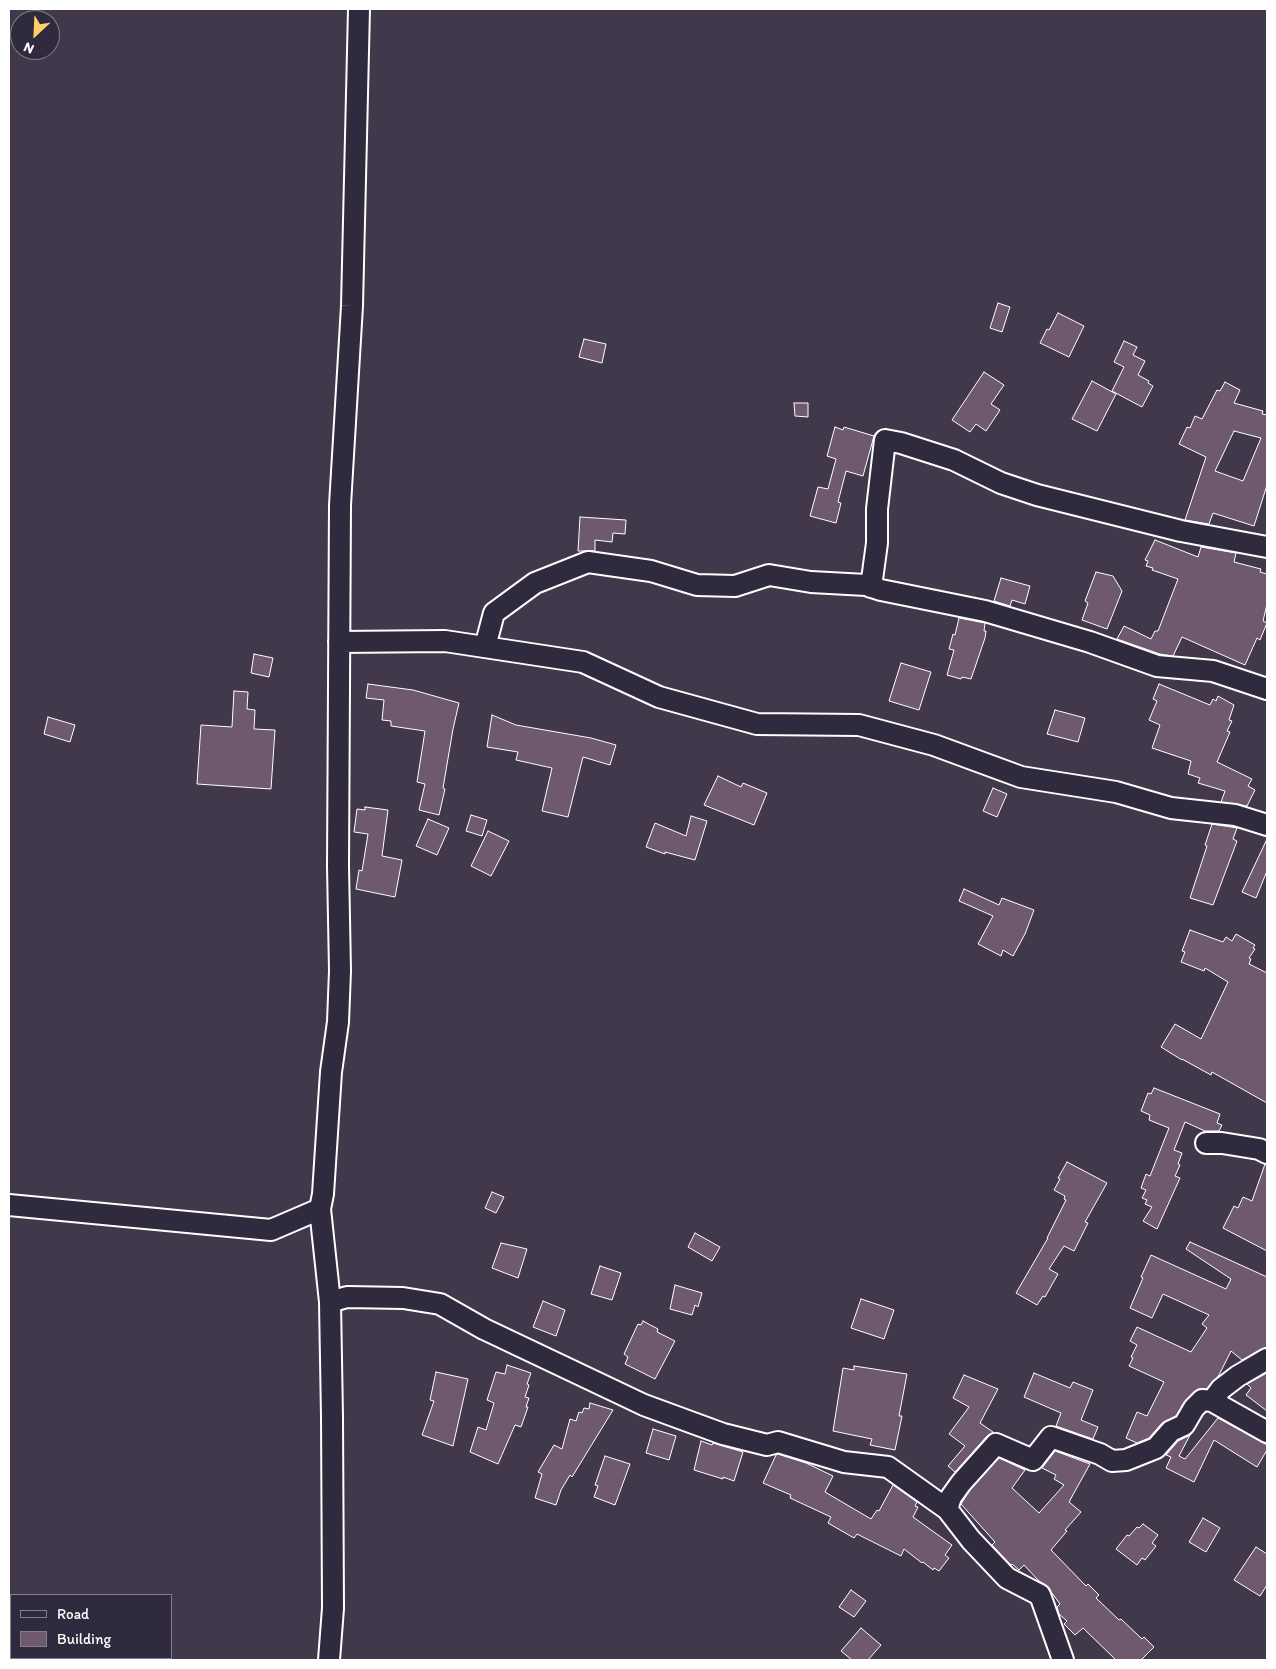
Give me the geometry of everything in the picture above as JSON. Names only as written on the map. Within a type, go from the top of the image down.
[{"type":"street","points":[[329,1660],[333,1608],[330,1302],[320,1209],[323,1194],[331,1072],[338,1022],[340,970],[338,866],[340,505],[352,306],[359,9]]},
{"type":"street","points":[[871,587],[877,543],[877,509],[885,440],[901,443],[954,460],[1001,483],[1037,495],[1181,531],[1267,547]]},
{"type":"street","points":[[485,647],[494,614],[535,584],[588,562],[651,571],[696,586],[735,586],[769,575],[811,582],[871,587],[985,611],[1090,642],[1157,666],[1213,671],[1267,689]]},
{"type":"street","points":[[339,642],[445,641],[583,662],[659,697],[757,724],[859,725],[934,745],[1021,777],[1116,792],[1171,808],[1235,815],[1267,825]]},
{"type":"street","points":[[1206,1143],[1222,1143],[1259,1149],[1267,1153]]},
{"type":"street","points":[[9,1205],[271,1230],[320,1209]]},
{"type":"street","points":[[330,1302],[347,1297],[403,1298],[440,1304],[484,1329],[644,1405],[723,1434],[767,1445],[778,1442],[844,1462],[888,1467],[947,1508],[970,1540],[1007,1578],[1040,1595],[1063,1660]]},
{"type":"street","points":[[1212,1400],[1221,1389],[1238,1376],[1267,1359]]},
{"type":"street","points":[[947,1508],[951,1497],[961,1483],[996,1444],[1033,1460],[1051,1437],[1112,1460],[1126,1460],[1156,1448],[1171,1431],[1184,1425],[1194,1408],[1202,1400],[1212,1400],[1267,1432]]},
{"type":"building","points":[[998,303],[1010,307],[1002,332],[990,328]]},
{"type":"building","points":[[1058,313],[1084,326],[1069,357],[1040,343]]},
{"type":"building","points":[[584,339],[606,344],[602,363],[579,357]]},
{"type":"building","points":[[1124,341],[1137,347],[1133,355],[1145,361],[1138,375],[1149,381],[1148,383],[1153,386],[1142,407],[1112,391],[1124,367],[1114,362]]},
{"type":"building","points":[[984,372],[1004,385],[991,404],[1000,410],[986,431],[976,424],[970,432],[952,420]]},
{"type":"building","points":[[1092,381],[1116,394],[1097,431],[1072,419]]},
{"type":"building","points":[[1225,382],[1240,390],[1234,403],[1263,411],[1262,414],[1267,415],[1267,485],[1254,526],[1213,513],[1209,524],[1185,520],[1206,457],[1179,444],[1187,427],[1190,428],[1195,416],[1202,419],[1217,390],[1220,391]],"holes":[[[1234,431],[1261,438],[1243,481],[1215,471]]]},
{"type":"building","points":[[794,403],[808,403],[808,417],[795,416]]},
{"type":"building","points":[[835,427],[843,430],[844,427],[874,436],[863,476],[846,471],[838,502],[841,503],[836,523],[810,516],[818,487],[828,489],[836,459],[827,456]]},
{"type":"building","points":[[580,517],[626,520],[625,534],[613,533],[612,542],[595,540],[595,551],[578,551]]},
{"type":"building","points":[[1155,540],[1198,557],[1201,547],[1236,553],[1234,562],[1261,569],[1260,572],[1267,574],[1267,604],[1263,621],[1267,623],[1260,640],[1257,638],[1245,665],[1182,637],[1173,656],[1160,654],[1117,639],[1124,626],[1151,639],[1155,631],[1158,631],[1178,579],[1146,566],[1148,561],[1145,560]]},
{"type":"building","points":[[1096,572],[1113,576],[1122,591],[1107,629],[1082,620],[1088,603],[1085,601]]},
{"type":"building","points":[[1001,578],[1030,586],[1025,604],[1012,600],[1010,606],[994,601]]},
{"type":"building","points":[[959,618],[985,623],[985,638],[971,679],[962,677],[961,679],[947,675],[954,650],[949,649]]},
{"type":"building","points":[[254,654],[273,658],[269,677],[251,673]]},
{"type":"building","points":[[901,663],[931,672],[919,710],[889,701]]},
{"type":"building","points":[[368,684],[413,690],[459,703],[439,815],[419,810],[425,784],[417,782],[425,731],[391,726],[391,721],[382,720],[384,700],[366,698]]},
{"type":"building","points":[[1159,684],[1210,705],[1213,699],[1216,701],[1218,696],[1234,705],[1229,720],[1232,721],[1227,731],[1230,732],[1217,762],[1252,779],[1248,786],[1255,790],[1247,806],[1221,802],[1225,791],[1198,783],[1200,778],[1188,774],[1191,761],[1152,748],[1160,725],[1149,720],[1157,701],[1153,699]]},
{"type":"building","points":[[234,691],[248,692],[247,709],[255,710],[254,729],[275,730],[271,789],[197,784],[201,725],[232,727]]},
{"type":"building","points":[[1055,710],[1085,718],[1078,742],[1047,734]]},
{"type":"building","points":[[492,715],[516,725],[591,738],[616,745],[610,765],[583,757],[568,817],[542,811],[552,768],[516,760],[518,752],[487,747]]},
{"type":"building","points":[[48,717],[75,725],[70,742],[44,734]]},
{"type":"building","points":[[718,776],[741,787],[743,783],[767,793],[754,825],[704,805]]},
{"type":"building","points":[[993,788],[1007,794],[997,817],[983,811]]},
{"type":"building","points":[[365,807],[388,810],[382,856],[402,860],[395,897],[356,889],[359,870],[362,871],[368,834],[354,832],[357,809],[365,810]]},
{"type":"building","points":[[471,815],[487,820],[482,836],[466,831]]},
{"type":"building","points":[[691,816],[707,821],[695,860],[665,852],[665,854],[646,847],[655,823],[686,836]]},
{"type":"building","points":[[428,819],[449,828],[437,855],[416,846]]},
{"type":"building","points":[[1212,824],[1237,828],[1233,839],[1237,841],[1213,905],[1190,898]]},
{"type":"building","points":[[488,831],[509,841],[491,876],[471,866]]},
{"type":"building","points":[[1267,839],[1267,871],[1256,898],[1242,892]]},
{"type":"building","points":[[964,889],[999,905],[1002,898],[1034,910],[1025,934],[1013,956],[1003,950],[1001,956],[978,944],[993,916],[959,901]]},
{"type":"building","points":[[1190,930],[1223,942],[1226,937],[1232,941],[1236,934],[1255,945],[1253,948],[1255,949],[1249,958],[1251,959],[1249,964],[1267,973],[1267,1103],[1212,1072],[1211,1075],[1161,1047],[1175,1024],[1201,1039],[1228,982],[1205,968],[1204,971],[1181,962],[1185,952],[1182,951]]},
{"type":"building","points":[[1154,1088],[1220,1114],[1217,1123],[1222,1125],[1219,1131],[1205,1131],[1185,1122],[1174,1150],[1182,1153],[1178,1164],[1180,1165],[1175,1176],[1180,1178],[1157,1229],[1143,1221],[1152,1207],[1145,1204],[1147,1200],[1142,1198],[1146,1190],[1141,1188],[1146,1174],[1150,1176],[1169,1128],[1149,1120],[1150,1115],[1141,1111],[1148,1093],[1151,1094]]},
{"type":"building","points":[[1067,1162],[1107,1183],[1085,1222],[1088,1223],[1074,1251],[1064,1246],[1049,1269],[1058,1274],[1045,1297],[1043,1296],[1037,1305],[1016,1293],[1048,1238],[1066,1200],[1064,1199],[1065,1196],[1054,1190]]},
{"type":"building","points":[[1265,1164],[1267,1165],[1267,1251],[1223,1228],[1234,1206],[1238,1208],[1243,1197],[1252,1201]]},
{"type":"building","points":[[492,1192],[504,1197],[496,1213],[485,1208]]},
{"type":"building","points":[[695,1233],[720,1247],[712,1261],[688,1247]]},
{"type":"building","points":[[1190,1242],[1267,1277],[1267,1347],[1242,1360],[1231,1351],[1219,1375],[1207,1389],[1198,1389],[1194,1392],[1184,1402],[1176,1416],[1162,1423],[1149,1438],[1137,1443],[1126,1438],[1137,1412],[1147,1416],[1164,1382],[1129,1366],[1137,1345],[1130,1341],[1137,1327],[1191,1352],[1207,1328],[1202,1324],[1209,1315],[1163,1294],[1152,1318],[1130,1308],[1151,1255],[1226,1289],[1231,1279],[1186,1249]]},
{"type":"building","points":[[501,1243],[527,1249],[518,1278],[492,1268]]},
{"type":"building","points":[[600,1266],[621,1273],[612,1300],[591,1294]]},
{"type":"building","points":[[675,1285],[702,1293],[698,1307],[695,1305],[692,1315],[670,1309]]},
{"type":"building","points":[[861,1299],[894,1310],[884,1339],[851,1328]]},
{"type":"building","points":[[543,1301],[565,1310],[556,1336],[533,1327]]},
{"type":"building","points":[[643,1321],[658,1329],[657,1332],[675,1341],[655,1379],[625,1364],[628,1357],[624,1354],[638,1324],[641,1325]]},
{"type":"building","points":[[507,1365],[531,1373],[525,1397],[529,1398],[521,1427],[515,1425],[498,1464],[470,1452],[478,1427],[486,1430],[494,1403],[487,1400],[496,1372],[505,1374]]},
{"type":"building","points":[[854,1366],[907,1374],[899,1416],[902,1416],[895,1450],[870,1445],[872,1439],[833,1431],[843,1368],[854,1370]]},
{"type":"building","points":[[436,1372],[468,1379],[453,1446],[422,1435],[434,1401],[430,1400]]},
{"type":"building","points":[[1034,1373],[1070,1388],[1073,1382],[1093,1390],[1081,1420],[1098,1427],[1093,1439],[1056,1426],[1061,1413],[1024,1397]]},
{"type":"building","points":[[1267,1373],[1267,1411],[1246,1395],[1251,1388],[1247,1384]]},
{"type":"building","points":[[964,1375],[998,1389],[980,1423],[993,1432],[987,1436],[955,1472],[948,1466],[965,1446],[949,1434],[969,1407],[953,1398]]},
{"type":"building","points":[[590,1403],[613,1410],[572,1477],[570,1475],[561,1490],[556,1505],[535,1498],[542,1474],[538,1472],[554,1445],[562,1449],[570,1419],[576,1421],[579,1412],[582,1413],[584,1408],[589,1409]]},
{"type":"building","points":[[1218,1418],[1267,1445],[1267,1450],[1257,1467],[1214,1440],[1194,1482],[1166,1468],[1171,1457],[1166,1455],[1178,1441],[1190,1435],[1179,1456],[1185,1459]]},
{"type":"building","points":[[653,1429],[676,1436],[669,1460],[646,1453]]},
{"type":"building","points":[[701,1441],[743,1452],[734,1481],[694,1470]]},
{"type":"building","points":[[1055,1451],[1090,1464],[1069,1502],[1081,1512],[1051,1550],[1086,1586],[1088,1584],[1099,1595],[1096,1598],[1119,1620],[1121,1619],[1142,1639],[1144,1637],[1154,1647],[1141,1660],[1116,1660],[1083,1628],[1075,1635],[1064,1624],[1067,1621],[1059,1614],[1057,1607],[1060,1604],[1046,1585],[1039,1581],[1024,1565],[1019,1570],[1011,1565],[992,1545],[995,1542],[961,1504],[970,1490],[999,1458],[1025,1470],[1012,1488],[1039,1513],[1064,1485],[1054,1479],[1056,1475],[1042,1468]]},
{"type":"building","points":[[778,1454],[806,1463],[833,1476],[825,1492],[871,1519],[877,1510],[879,1511],[893,1485],[917,1502],[915,1506],[918,1507],[913,1517],[952,1545],[945,1555],[949,1558],[939,1571],[934,1568],[933,1570],[904,1549],[901,1556],[857,1534],[854,1538],[828,1523],[831,1517],[790,1498],[791,1495],[763,1483]]},
{"type":"building","points":[[605,1456],[630,1464],[615,1505],[594,1497],[598,1486],[595,1485]]},
{"type":"building","points":[[1203,1518],[1220,1528],[1206,1552],[1189,1542]]},
{"type":"building","points":[[1143,1524],[1158,1535],[1152,1543],[1156,1546],[1145,1560],[1142,1558],[1137,1565],[1116,1549],[1127,1535],[1129,1536],[1137,1527],[1139,1528]]},
{"type":"building","points":[[1256,1547],[1267,1554],[1267,1585],[1260,1596],[1234,1580]]},
{"type":"building","points":[[851,1590],[866,1601],[854,1617],[839,1607]]},
{"type":"building","points":[[861,1628],[881,1645],[868,1660],[852,1660],[841,1651]]}]
